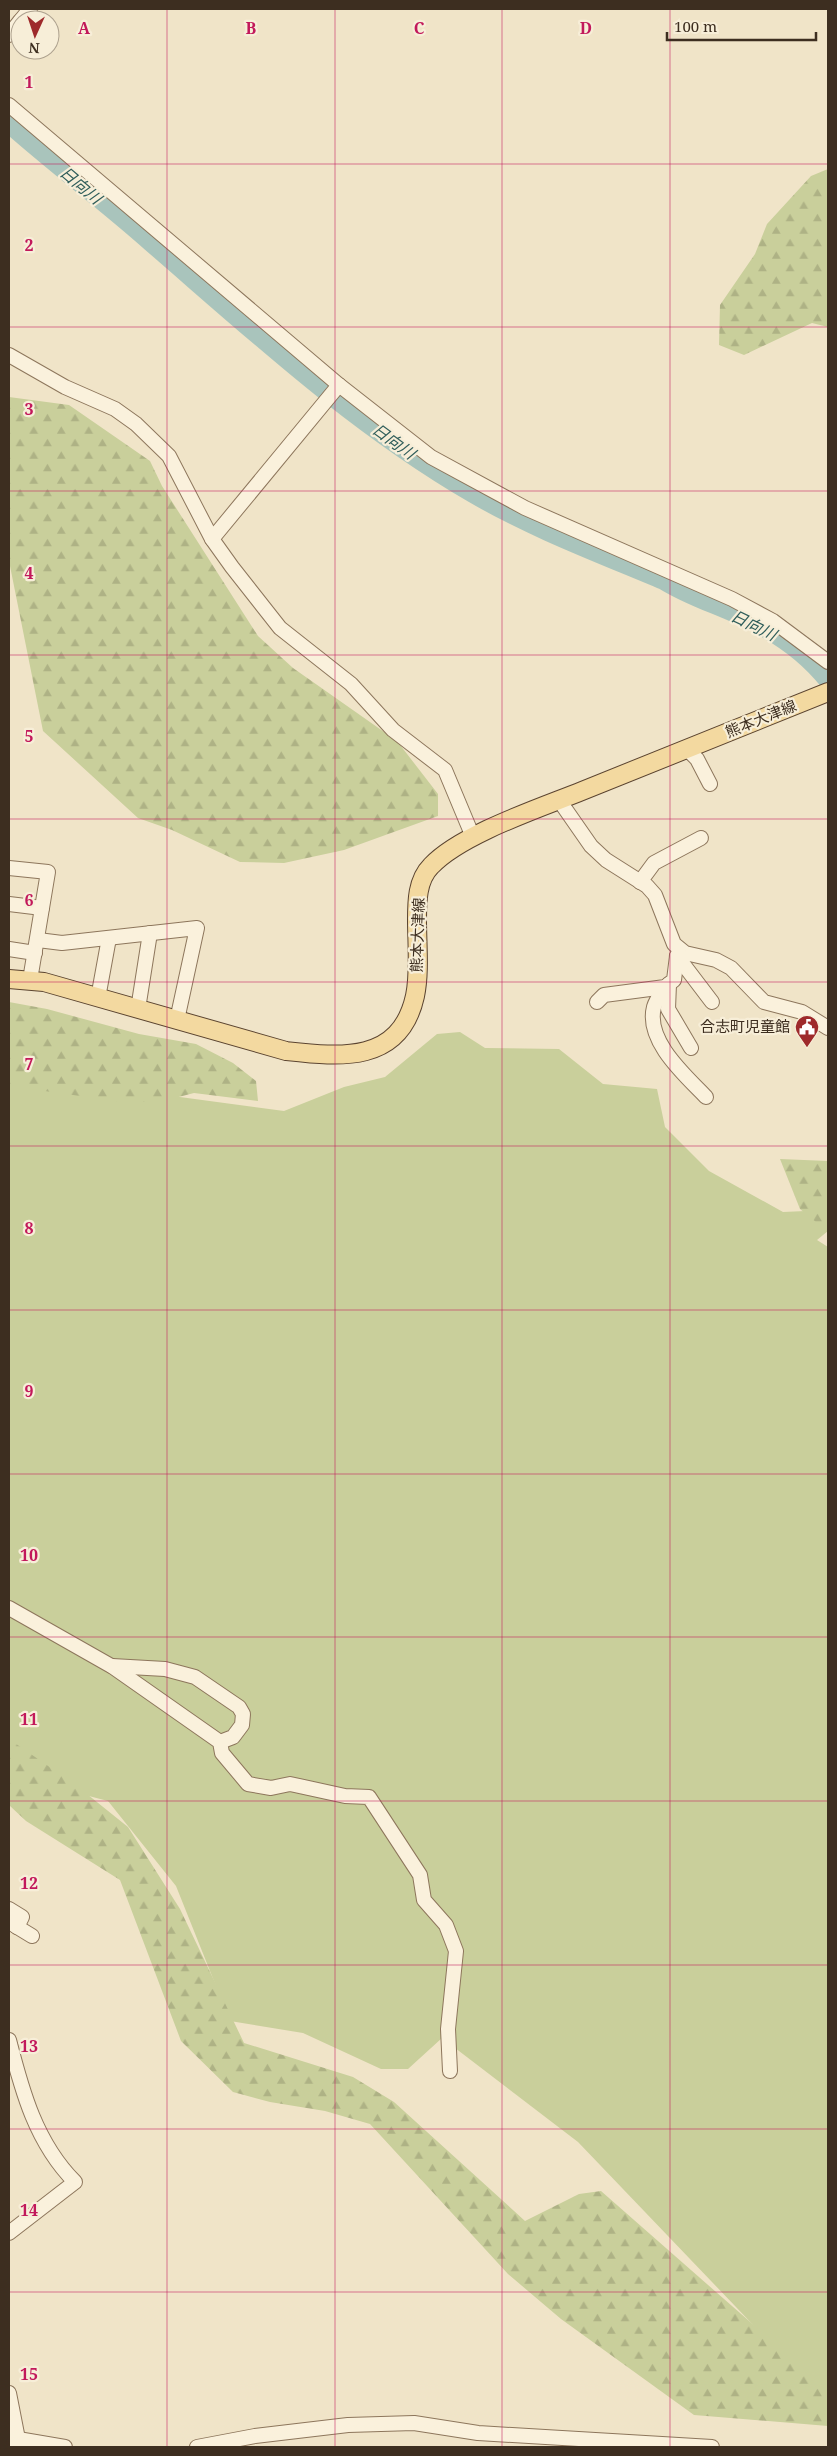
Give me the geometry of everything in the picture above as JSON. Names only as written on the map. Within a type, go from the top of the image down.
[{"type":"main road","name":"熊本大津線","points":[[9,979],[30,980],[286,1051],[346,1055],[366,1053],[385,1043],[400,1030],[410,1014],[415,994],[417,898],[422,880],[428,869],[442,855],[473,837],[560,800],[826,693]]},
{"type":"street","points":[[9,105],[104,183],[339,385],[431,457],[525,508],[732,599],[773,621],[828,662]]},
{"type":"street","points":[[9,354],[65,387],[115,409],[136,424],[169,456],[212,539],[280,628],[351,684],[393,730],[445,770],[473,837]]},
{"type":"street","points":[[212,539],[339,385]]},
{"type":"street","points":[[687,749],[697,759],[710,784]]},
{"type":"street","points":[[560,800],[586,838],[601,855],[655,894],[674,944],[712,1002]]},
{"type":"street","points":[[640,882],[654,863],[700,838]]},
{"type":"street","points":[[9,868],[48,872],[30,980]]},
{"type":"street","points":[[9,904],[42,908]]},
{"type":"street","points":[[9,949],[197,928],[177,1020]]},
{"type":"street","points":[[138,1009],[150,933]]},
{"type":"street","points":[[98,998],[109,938]]},
{"type":"street","points":[[679,953],[674,980],[667,985],[653,1010],[656,1032],[674,1066],[706,1097]]},
{"type":"street","points":[[679,953],[716,960],[731,968],[764,1002],[802,1012],[828,1028]]},
{"type":"street","points":[[596,1002],[604,995],[667,985]]},
{"type":"street","points":[[667,985],[668,1009],[691,1048]]},
{"type":"street","points":[[9,1608],[110,1666],[220,1742],[222,1753],[248,1784],[272,1788],[290,1784],[345,1796],[369,1797],[420,1874],[424,1900],[446,1925],[456,1951],[448,2028],[450,2070]]},
{"type":"street","points":[[110,1666],[165,1669],[195,1677],[239,1706],[244,1714],[242,1725],[233,1737],[220,1742]]},
{"type":"street","points":[[9,1909],[22,1917],[13,1924],[32,1936]]},
{"type":"street","points":[[9,2040],[20,2083],[43,2142],[75,2182],[9,2233]]},
{"type":"street","points":[[9,2394],[14,2440],[65,2447]]},
{"type":"street","points":[[197,2447],[255,2436],[339,2426],[414,2423],[478,2433],[712,2447]]},
{"type":"green space","points":[[828,169],[828,327],[812,323],[744,355],[719,345],[720,305],[755,254],[767,224],[811,176]]},
{"type":"green space","points":[[9,397],[69,405],[150,461],[162,486],[258,636],[293,668],[397,741],[438,794],[438,816],[344,850],[284,863],[240,862],[172,830],[138,818],[43,731],[9,561]]},
{"type":"green space","points":[[9,1002],[47,1009],[139,1034],[196,1044],[233,1063],[256,1081],[258,1101],[194,1093],[167,1100],[130,1103],[9,1086]]},
{"type":"green space","points":[[460,1032],[485,1048],[559,1049],[603,1084],[657,1089],[665,1127],[709,1171],[783,1212],[828,1210],[828,1231],[817,1240],[828,1247],[828,2392],[802,2376],[578,2142],[442,2038],[408,2069],[381,2069],[303,2033],[230,2021],[176,1886],[108,1801],[35,1782],[9,1753],[9,1074],[284,1111],[344,1087],[385,1077],[437,1034]]},
{"type":"green space","points":[[780,1159],[828,1161],[828,1232],[800,1209]]},
{"type":"green space","points":[[9,1739],[77,1786],[128,1827],[180,1909],[244,2043],[353,2077],[394,2102],[525,2221],[579,2194],[601,2191],[806,2371],[828,2386],[828,2426],[694,2415],[561,2319],[508,2274],[370,2124],[325,2111],[270,2102],[233,2092],[181,2041],[120,1880],[26,1821],[9,1805]]},
{"type":"waterway","name":"日向川","points":[[9,124],[134,228],[306,376],[346,408],[429,467],[519,519],[664,581],[765,628],[799,652],[828,681]]},
{"type":"place","name":"合志町児童館","points":[[807,1048]]}]
